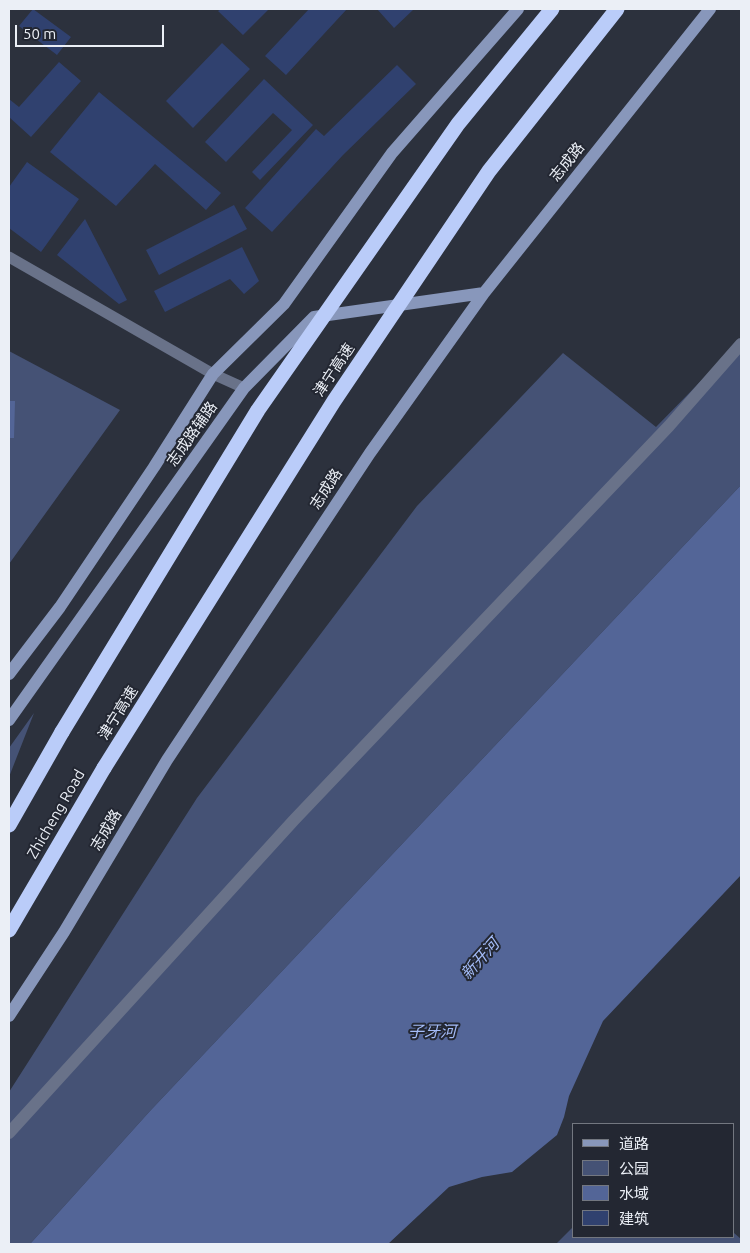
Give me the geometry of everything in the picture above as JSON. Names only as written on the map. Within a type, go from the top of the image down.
[{"type":"highway","points":[[9,825],[62,732],[258,410],[458,124],[552,9]]},
{"type":"highway","name":"津宁高速","points":[[104,768],[334,401],[489,170],[618,9]]},
{"type":"highway","name":"Zhicheng Road","points":[[9,930],[104,768]]},
{"type":"street","points":[[9,674],[65,599],[154,467],[213,374],[284,304],[392,153],[518,9]]},
{"type":"street","name":"志成路","points":[[9,1016],[64,932],[167,760],[370,453],[484,293],[710,9]]},
{"type":"street","name":"志成路辅路","points":[[9,720],[244,388],[314,317],[484,293]]},
{"type":"street","points":[[9,1133],[294,820],[670,426],[741,344]]},
{"type":"lane","points":[[9,257],[213,374],[244,388]]},
{"type":"green space","points":[[741,340],[741,485],[150,1111],[30,1244],[9,1244],[9,1092],[197,798],[417,506],[563,353],[656,427]]},
{"type":"green space","points":[[9,351],[120,410],[9,564]]},
{"type":"green space","points":[[34,713],[9,777],[9,748]]},
{"type":"green space","points":[[572,1228],[572,1238],[735,1238],[735,1234],[741,1239],[741,1244],[556,1244]]},
{"type":"water","points":[[9,401],[15,401],[14,438],[9,438]]},
{"type":"water","name":"子牙河","points":[[741,485],[741,875],[603,1021],[569,1096],[557,1135],[512,1172],[482,1177],[449,1187],[388,1244],[30,1244],[150,1111]]},
{"type":"building","points":[[33,9],[71,37],[57,55],[19,26]]},
{"type":"building","points":[[221,9],[269,9],[243,35],[218,11]]},
{"type":"building","points":[[309,9],[347,9],[286,75],[265,56]]},
{"type":"building","points":[[377,9],[414,9],[394,28]]},
{"type":"building","points":[[222,43],[250,69],[193,128],[166,101]]},
{"type":"building","points":[[59,62],[81,81],[31,137],[9,117],[9,99],[19,107]]},
{"type":"building","points":[[397,65],[416,84],[343,155],[272,232],[245,208],[316,129],[324,136]]},
{"type":"building","points":[[264,79],[313,125],[260,180],[252,172],[292,130],[273,113],[226,162],[205,142]]},
{"type":"building","points":[[99,92],[221,193],[206,210],[155,164],[116,206],[50,152]]},
{"type":"building","points":[[27,162],[79,199],[41,252],[9,228],[9,187]]},
{"type":"building","points":[[234,205],[247,229],[159,275],[146,250]]},
{"type":"building","points":[[85,219],[127,300],[119,304],[57,255]]},
{"type":"building","points":[[242,247],[259,281],[244,294],[230,279],[165,312],[154,291]]},
{"type":"water label","name":"新开河","points":[[480,959]]}]
